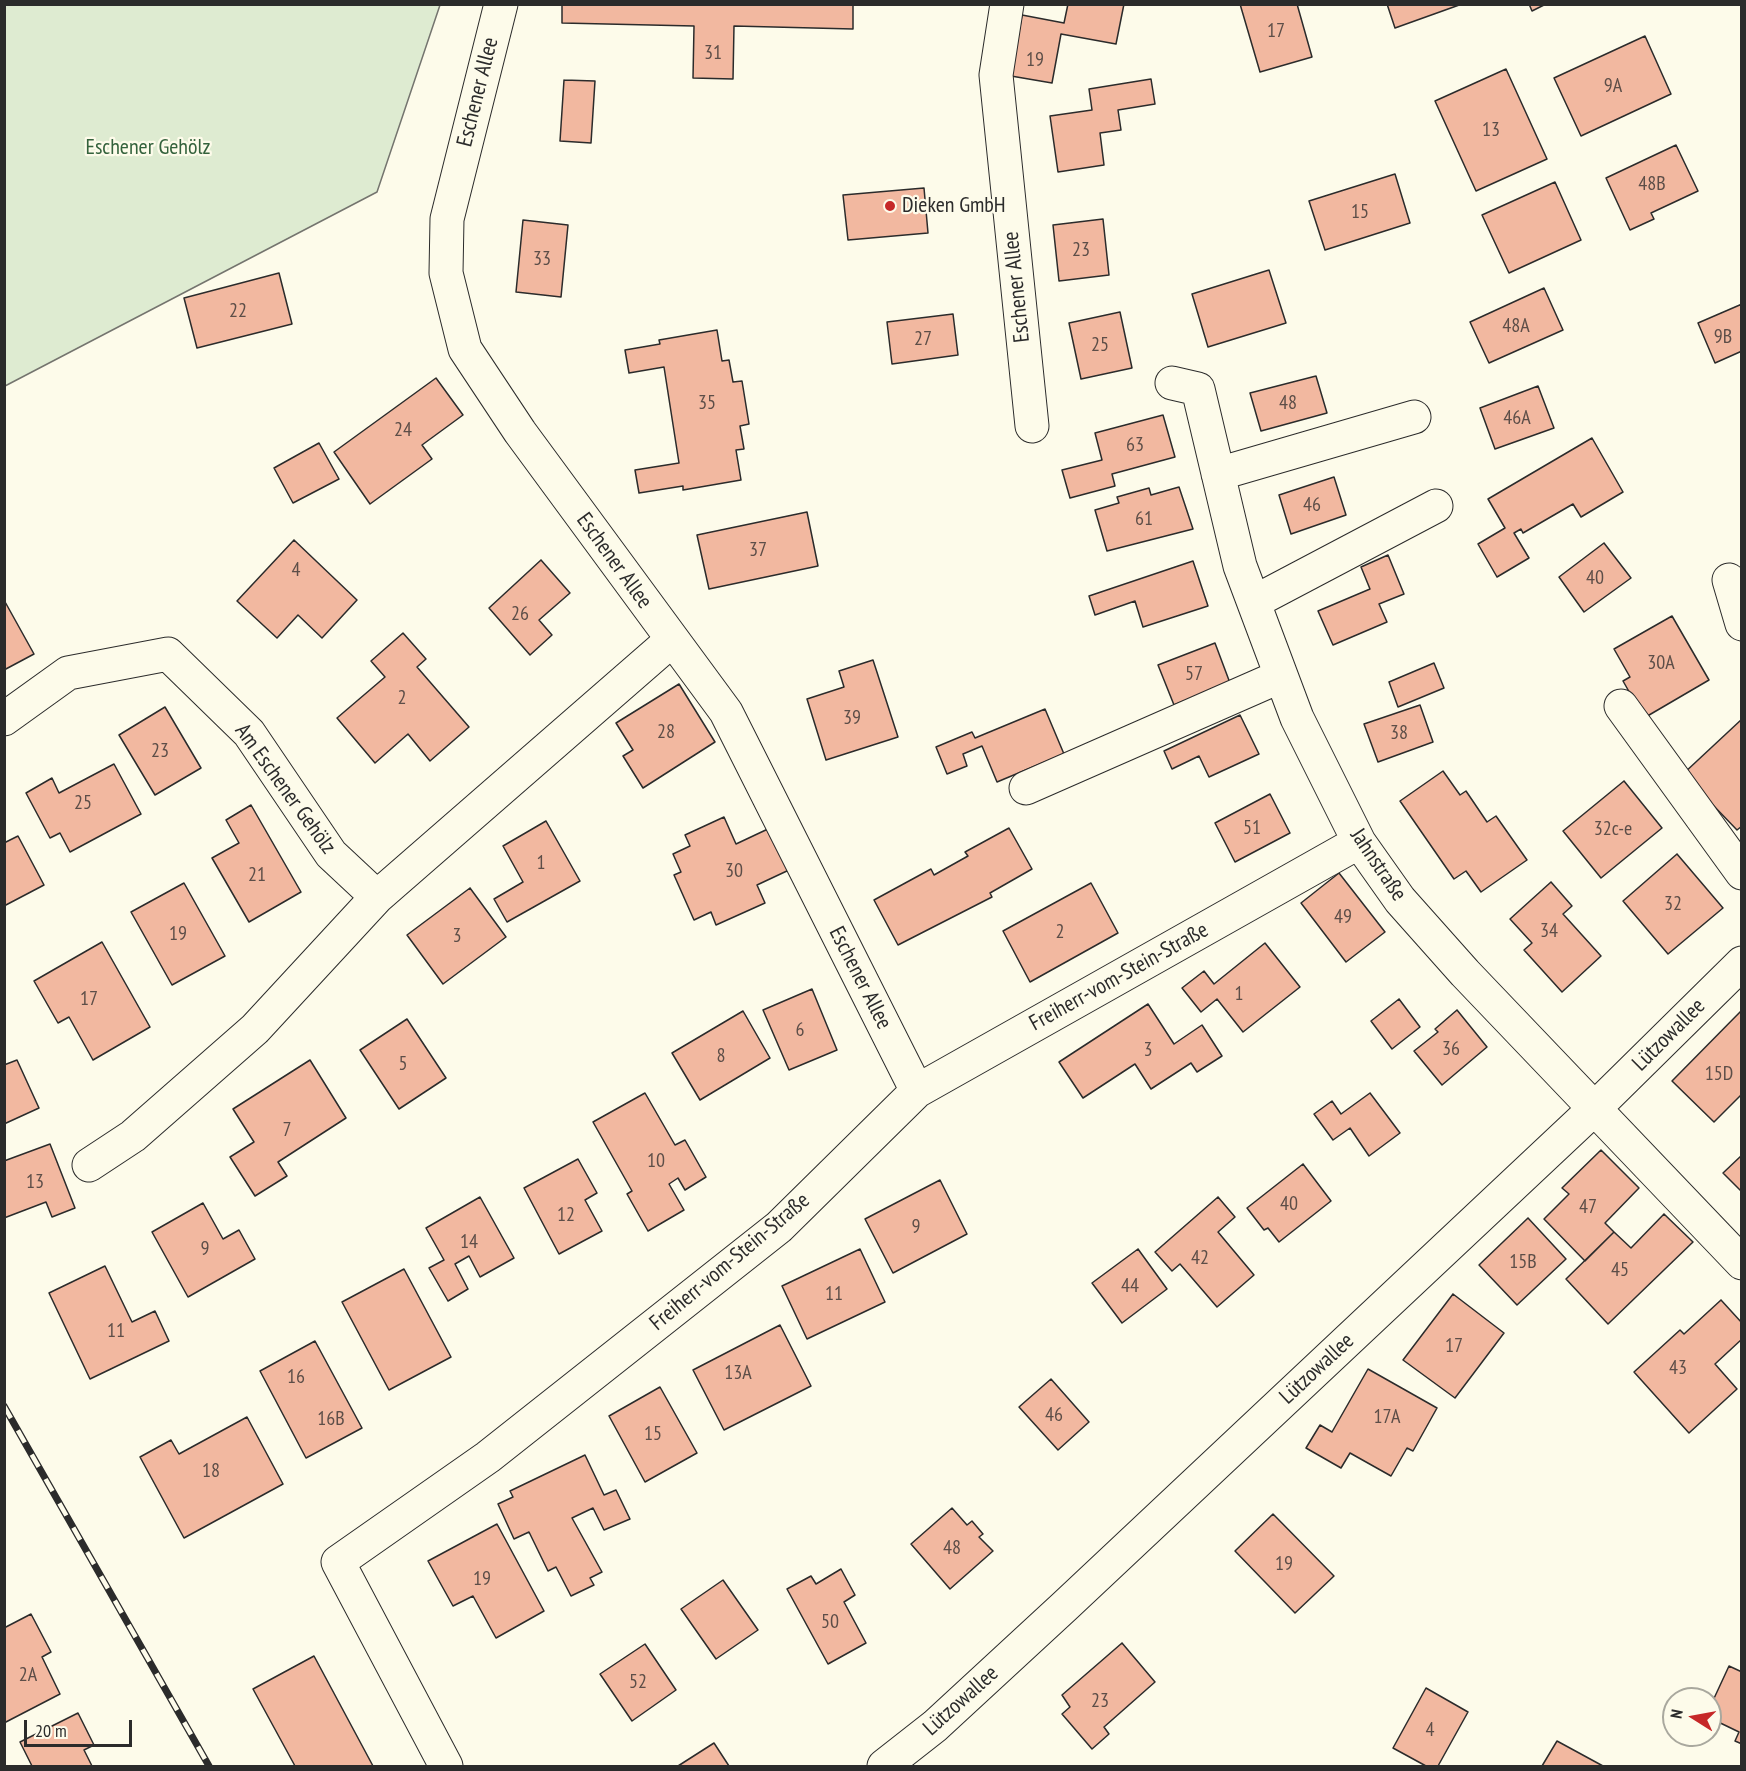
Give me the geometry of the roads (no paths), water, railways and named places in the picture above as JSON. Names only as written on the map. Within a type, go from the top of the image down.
[{"type":"street","name":"Eschener Allee","points":[[501,4],[447,219],[446,273],[465,349],[520,432],[726,712],[917,1091]]},
{"type":"street","name":"Eschener Allee","points":[[1007,4],[996,75],[1032,426]]},
{"type":"street","name":"Jahnstraße","points":[[1173,383],[1198,389],[1240,567],[1298,718],[1359,842],[1400,900],[1594,1109],[1742,1263]]},
{"type":"street","points":[[1218,474],[1414,417]]},
{"type":"street","points":[[1254,602],[1436,506]]},
{"type":"street","points":[[1729,580],[1742,624]]},
{"type":"street","points":[[89,1165],[133,1136],[255,1029],[377,897],[672,640]]},
{"type":"street","name":"Am Eschener Gehölz","points":[[4,719],[68,673],[168,654],[249,734],[331,854],[377,897]]},
{"type":"street","points":[[1026,788],[1281,676]]},
{"type":"street","points":[[1621,706],[1742,873]]},
{"type":"street","name":"Freiherr-vom-Stein-Straße","points":[[446,1767],[338,1562],[488,1457],[779,1227],[917,1091],[1359,842]]},
{"type":"street","name":"Lützowallee","points":[[884,1767],[935,1726],[1056,1614],[1594,1109],[1742,963]]},
{"type":"railway","points":[[4,1406],[209,1766]]},
{"type":"place","name":"Dieken GmbH","points":[[890,206]]},
{"type":"park label","name":"Eschener Gehölz","points":[[148,148]]}]
